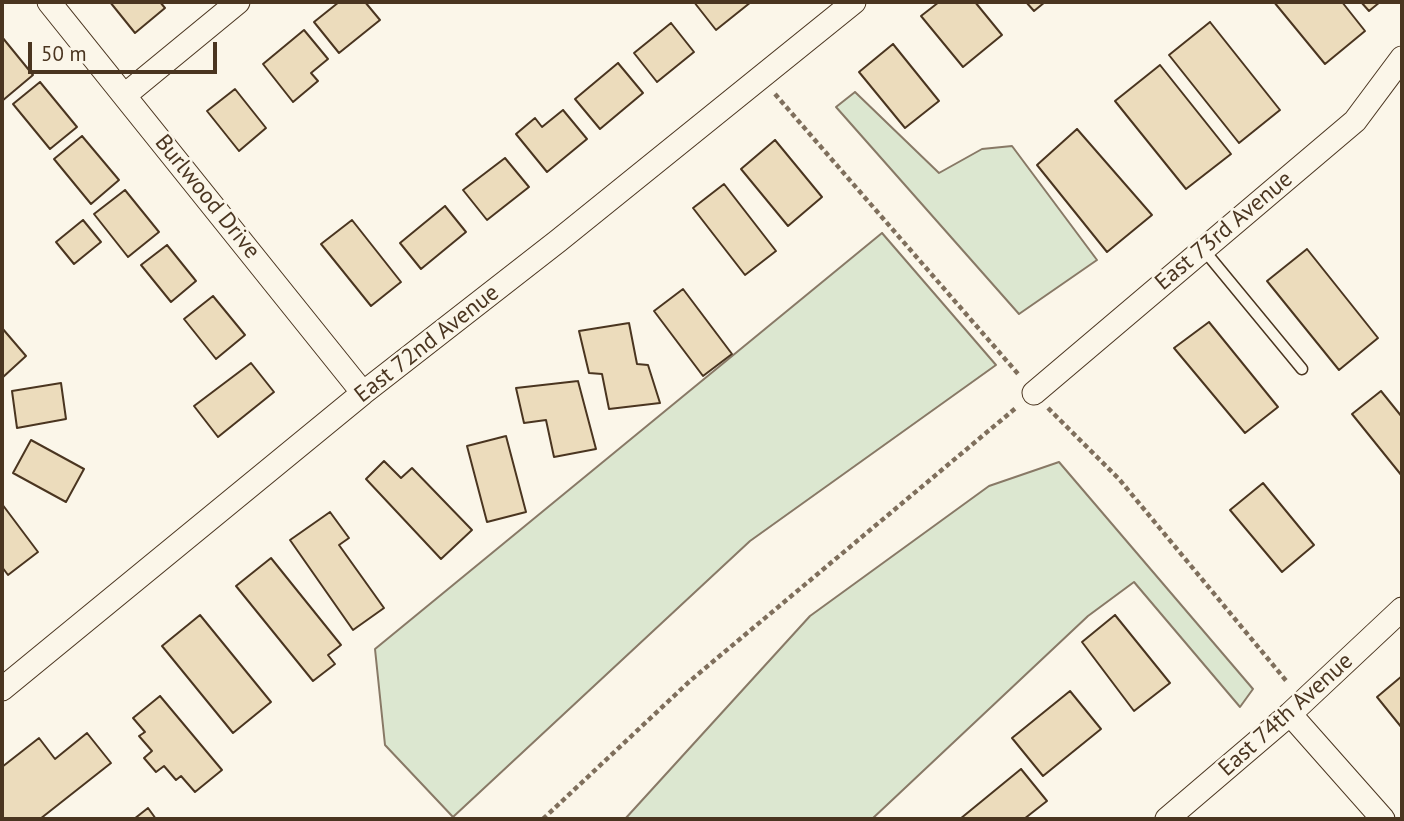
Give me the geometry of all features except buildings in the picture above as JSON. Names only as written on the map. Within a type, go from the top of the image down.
[{"type":"street","name":"Burlwood Drive","points":[[49,2],[363,393]]},
{"type":"street","points":[[125,95],[238,2]]},
{"type":"street","name":"East 72nd Avenue","points":[[2,689],[363,393],[558,241],[854,2]]},
{"type":"street","name":"East 73rd Avenue","points":[[1034,393],[1355,121],[1402,58]]},
{"type":"street","name":"East 74th Avenue","points":[[1167,819],[1290,714],[1402,609]]},
{"type":"street","points":[[1290,714],[1383,819]]},
{"type":"lane","points":[[1203,249],[1302,369]]},
{"type":"path","points":[[543,819],[691,680],[1034,393]]},
{"type":"green space","points":[[855,92],[939,173],[982,149],[1012,146],[1097,260],[1019,314],[836,107]]},
{"type":"green space","points":[[882,233],[996,365],[750,541],[453,817],[385,745],[375,649]]},
{"type":"green space","points":[[1059,462],[1253,689],[1240,707],[1134,582],[1088,616],[872,819],[625,819],[810,616],[989,486]]}]
